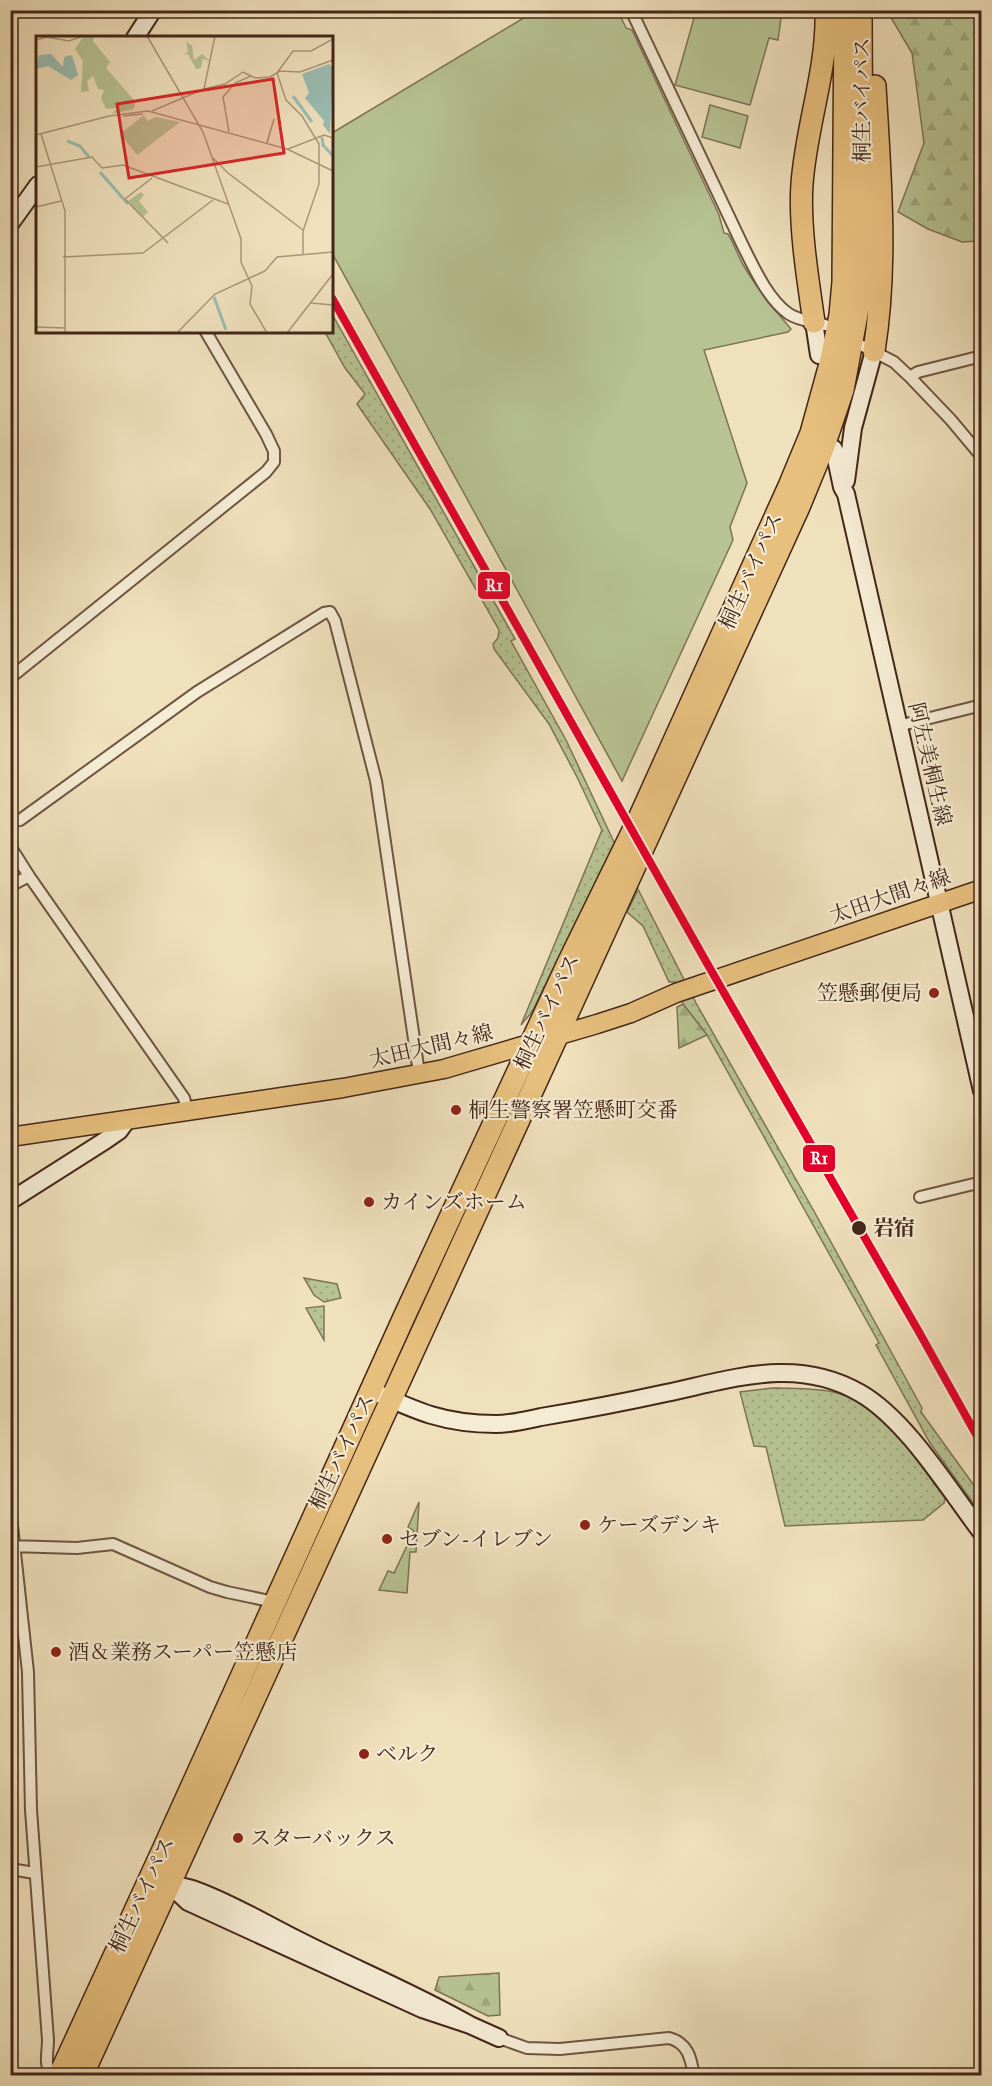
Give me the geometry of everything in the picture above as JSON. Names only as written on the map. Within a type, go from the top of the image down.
[{"type":"highway","points":[[820,323],[802,217],[802,185],[825,49],[826,10]]},
{"type":"highway","name":"桐生バイパス","points":[[645,824],[811,433],[831,364],[840,315],[843,282],[845,10]]},
{"type":"highway","name":"桐生バイパス","points":[[57,2076],[160,1880],[390,1399],[557,1037],[623,872],[799,507],[824,446],[843,390],[855,328],[861,267],[861,10]]},
{"type":"highway","points":[[869,349],[880,302],[881,214],[871,10]]},
{"type":"highway","name":"桐生バイパス","points":[[82,2076],[274,1602],[569,961],[623,872]]},
{"type":"main road","name":"太田大間々線","points":[[10,1137],[343,1088],[444,1069],[631,1013],[676,993],[981,889]]},
{"type":"street","points":[[136,36],[153,10]]},
{"type":"street","points":[[631,10],[755,271],[788,313],[807,321],[820,323],[819,355]]},
{"type":"street","points":[[10,224],[36,188]]},
{"type":"street","points":[[10,678],[266,472],[274,462],[274,451],[266,434],[207,333]]},
{"type":"street","points":[[846,494],[849,449],[869,349],[894,362],[910,377],[951,420],[981,457]]},
{"type":"street","points":[[910,377],[918,372],[981,356]]},
{"type":"street","name":"阿左美桐生線","points":[[834,449],[939,903],[978,1058],[981,1091]]},
{"type":"street","points":[[10,822],[20,820],[197,692],[324,613],[330,612],[335,621],[376,781],[419,1073]]},
{"type":"street","points":[[898,726],[981,705]]},
{"type":"street","points":[[10,846],[184,1098],[187,1110]]},
{"type":"street","points":[[10,886],[29,876]]},
{"type":"street","points":[[10,1202],[112,1135],[127,1120]]},
{"type":"street","points":[[920,1197],[981,1182]]},
{"type":"street","points":[[370,1390],[425,1415],[450,1421],[500,1424],[764,1372],[806,1373],[861,1393],[901,1426],[981,1533]]},
{"type":"street","points":[[10,1508],[12,1546],[28,1672],[30,1795],[48,2030],[48,2068],[57,2076]]},
{"type":"street","points":[[12,1546],[77,1548],[113,1544],[210,1587],[274,1602]]},
{"type":"street","points":[[10,1869],[35,1873]]},
{"type":"street","points":[[160,1880],[194,1889],[267,1922],[297,1940],[426,2000],[470,2025],[499,2038],[527,2048],[560,2049],[669,2038],[676,2040],[688,2051],[694,2076]]},
{"type":"green space","points":[[537,10],[618,11],[626,28],[632,30],[719,215],[724,233],[728,234],[733,242],[755,284],[791,329],[788,332],[704,350],[747,483],[730,527],[733,540],[622,781],[333,255],[333,132]]},
{"type":"green space","points":[[933,10],[934,12],[935,10],[981,11],[981,241],[962,242],[928,229],[898,212],[924,143],[912,53],[887,11]]},
{"type":"green space","points":[[696,11],[782,11],[778,40],[769,38],[750,105],[675,85]]},
{"type":"green space","points":[[710,105],[748,116],[740,148],[702,137]]},
{"type":"green space","points":[[333,316],[515,639],[511,641],[566,740],[614,842],[696,1003],[815,1213],[922,1408],[921,1412],[981,1495],[981,1514],[930,1443],[876,1345],[879,1343],[707,1035],[683,1004],[676,982],[669,982],[643,926],[627,912],[637,892],[612,848],[532,1012],[521,1025],[602,830],[549,724],[494,649],[493,644],[498,638],[499,630],[430,509],[357,404],[365,394],[345,368],[326,333],[333,333]]},
{"type":"green space","points":[[683,1004],[707,1035],[679,1048],[677,1007]]},
{"type":"green space","points":[[304,1278],[337,1284],[341,1298],[324,1302],[314,1295]]},
{"type":"green space","points":[[324,1306],[324,1340],[306,1308]]},
{"type":"green space","points":[[772,1388],[828,1391],[864,1406],[895,1433],[945,1498],[944,1503],[923,1520],[785,1526],[766,1447],[754,1446],[740,1392]]},
{"type":"green space","points":[[419,1502],[416,1552],[410,1552],[407,1593],[379,1590],[388,1571],[394,1573],[414,1531],[408,1527]]},
{"type":"green space","points":[[499,1973],[500,2015],[488,2016],[435,1990],[439,1977]]},
{"type":"transit line","name":"R1","points":[[333,300],[982,1445]]},
{"type":"place","name":"笠懸郵便局","points":[[934,993]]},
{"type":"place","name":"桐生警察署笠懸町交番","points":[[456,1110]]},
{"type":"place","name":"カインズホーム","points":[[369,1202]]},
{"type":"place","name":"岩宿","points":[[859,1228]]},
{"type":"place","name":"ケーズデンキ","points":[[585,1525]]},
{"type":"place","name":"セブン-イレブン","points":[[387,1539]]},
{"type":"place","name":"酒＆業務スーパー笠懸店","points":[[56,1652]]},
{"type":"place","name":"ベルク","points":[[364,1754]]},
{"type":"place","name":"スターバックス","points":[[238,1838]]}]
